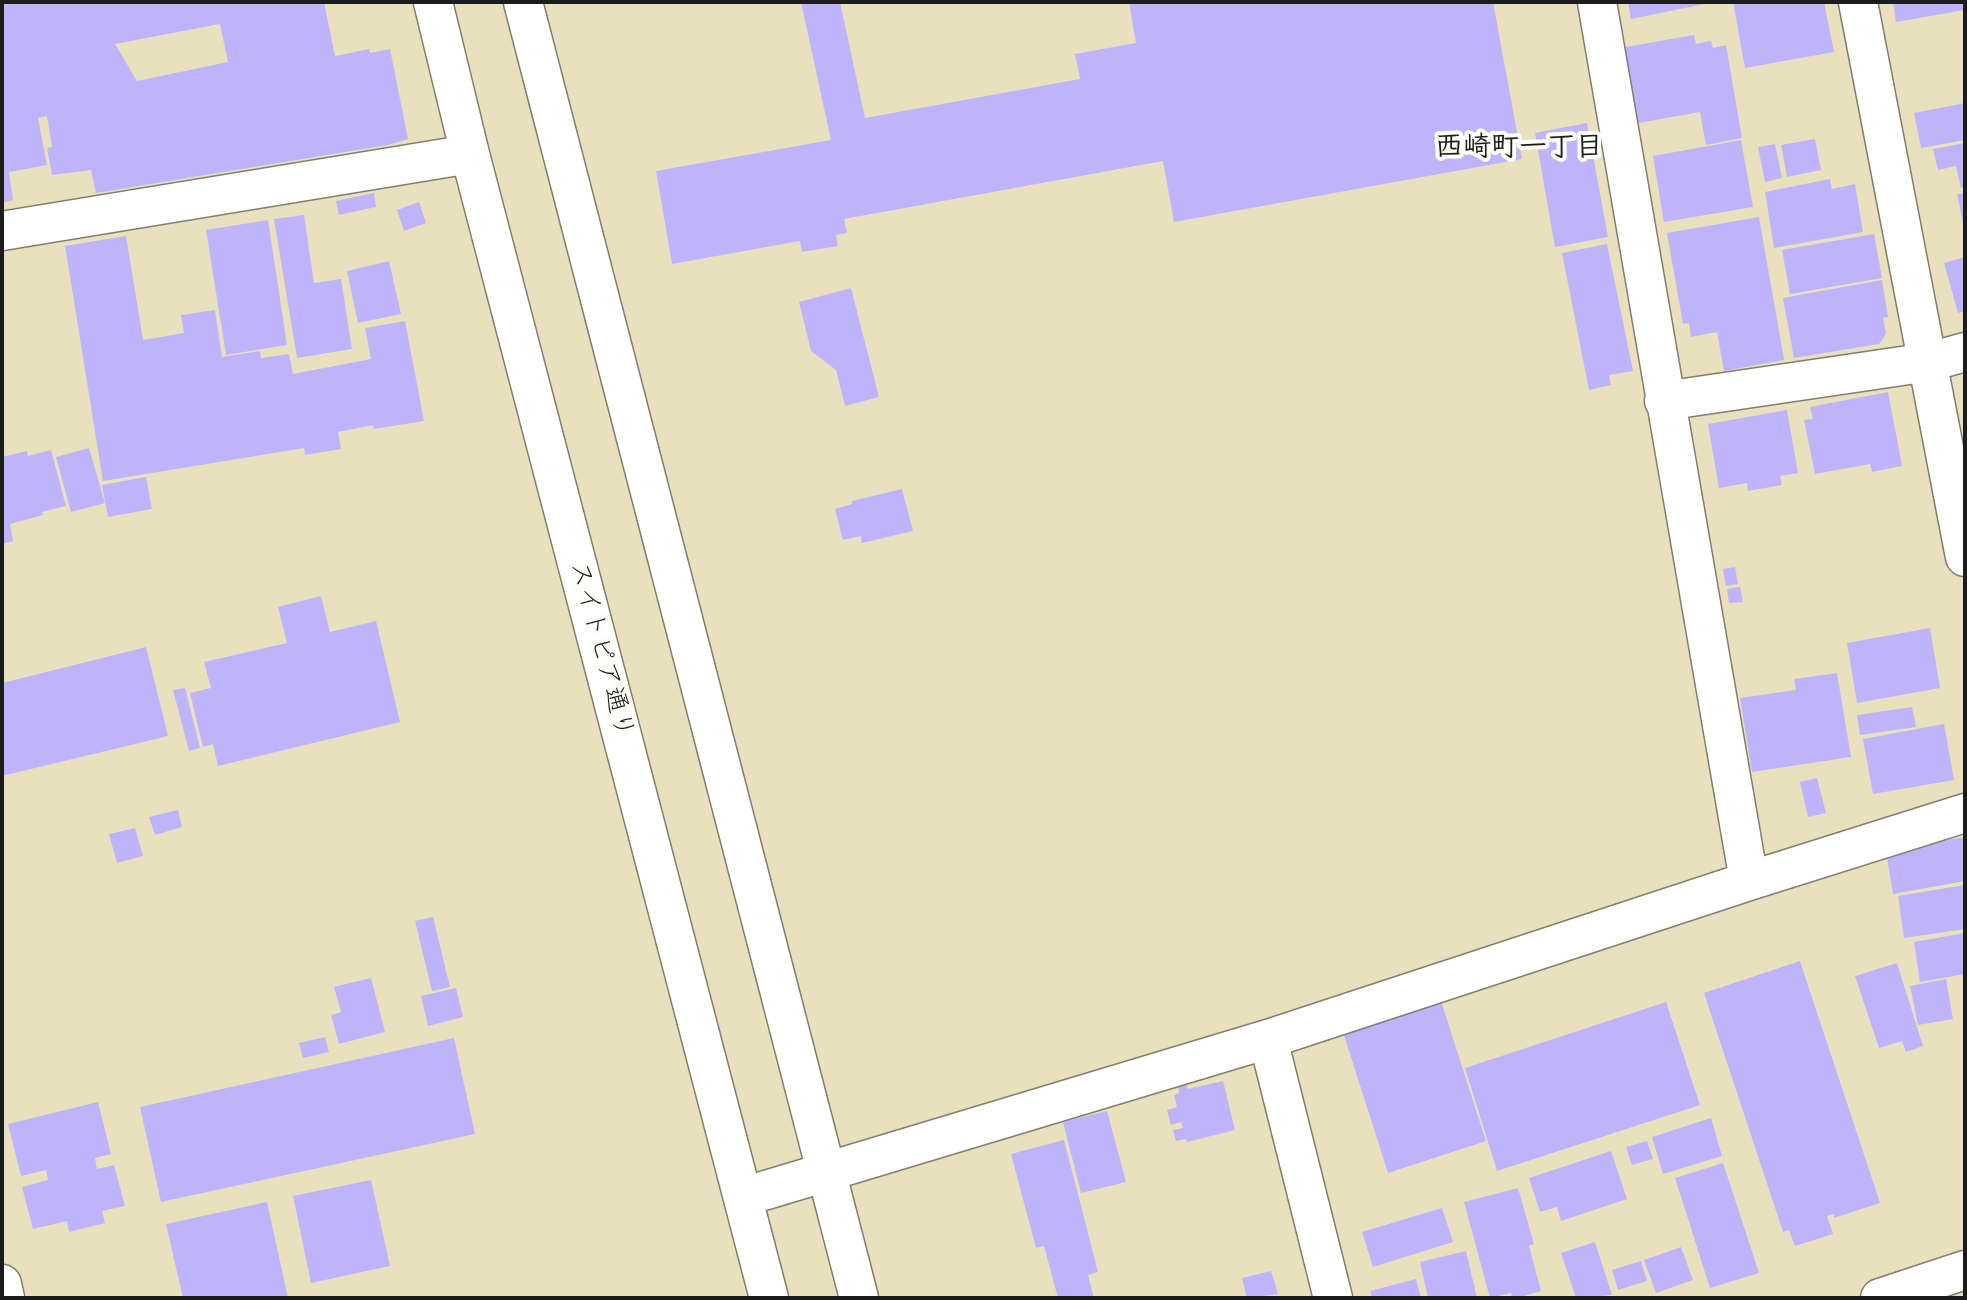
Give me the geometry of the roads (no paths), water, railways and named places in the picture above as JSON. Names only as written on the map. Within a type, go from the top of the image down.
[{"type":"street","name":"スイトピア通り","points":[[433,2],[769,1298]]},
{"type":"street","points":[[523,2],[859,1298]]},
{"type":"street","points":[[1597,2],[1749,881]]},
{"type":"street","points":[[1858,2],[1965,557]]},
{"type":"street","points":[[2,231],[470,154]]},
{"type":"street","points":[[1664,401],[1929,362],[1965,352]]},
{"type":"street","points":[[743,1197],[1268,1039],[1965,813]]},
{"type":"street","points":[[1268,1039],[1333,1298]]},
{"type":"street","points":[[1880,1298],[1965,1270]]},
{"type":"street","points":[[2,1284],[5,1298]]},
{"type":"district","name":"西崎町一丁目","points":[[1519,149]]}]
